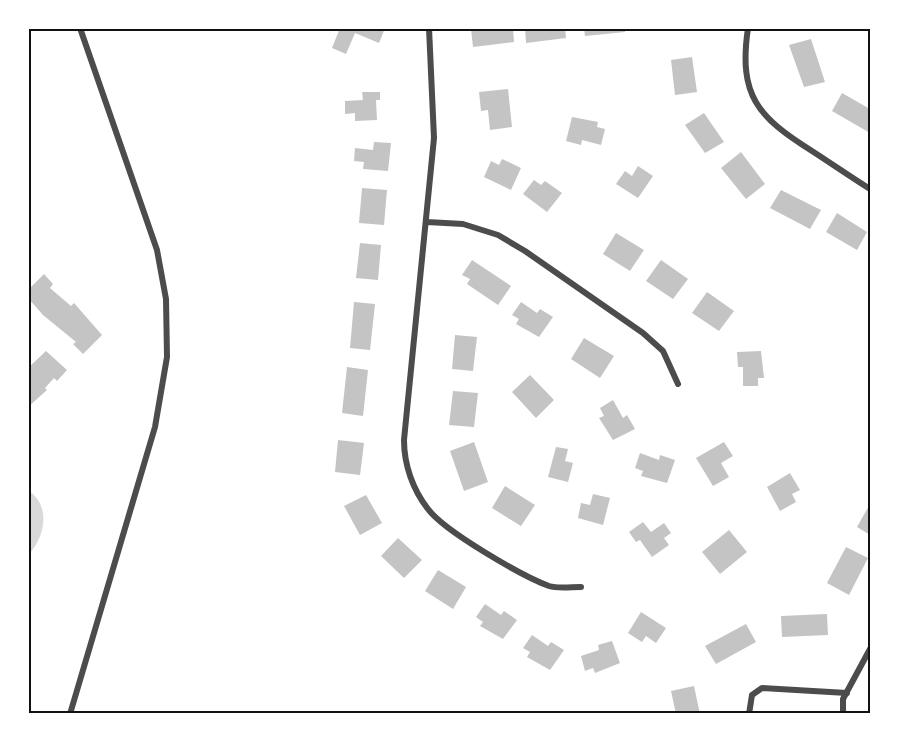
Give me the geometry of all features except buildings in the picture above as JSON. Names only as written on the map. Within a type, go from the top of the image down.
[{"type":"street","points":[[70,714],[155,427],[167,357],[166,299],[157,250],[80,28]]},
{"type":"street","points":[[429,28],[434,138],[404,454],[412,482],[428,511],[443,524],[508,567],[551,586],[581,587]]},
{"type":"street","points":[[748,28],[744,58],[750,90],[757,106],[777,129],[870,189]]},
{"type":"street","points":[[427,222],[463,224],[498,235],[525,251],[643,333],[663,351],[678,384]]},
{"type":"street","points":[[843,714],[847,693],[870,650]]},
{"type":"street","points":[[749,714],[753,695],[762,688],[847,693]]},
{"type":"shaded area","points":[[29,491],[41,505],[43,522],[39,539],[29,554]]}]
